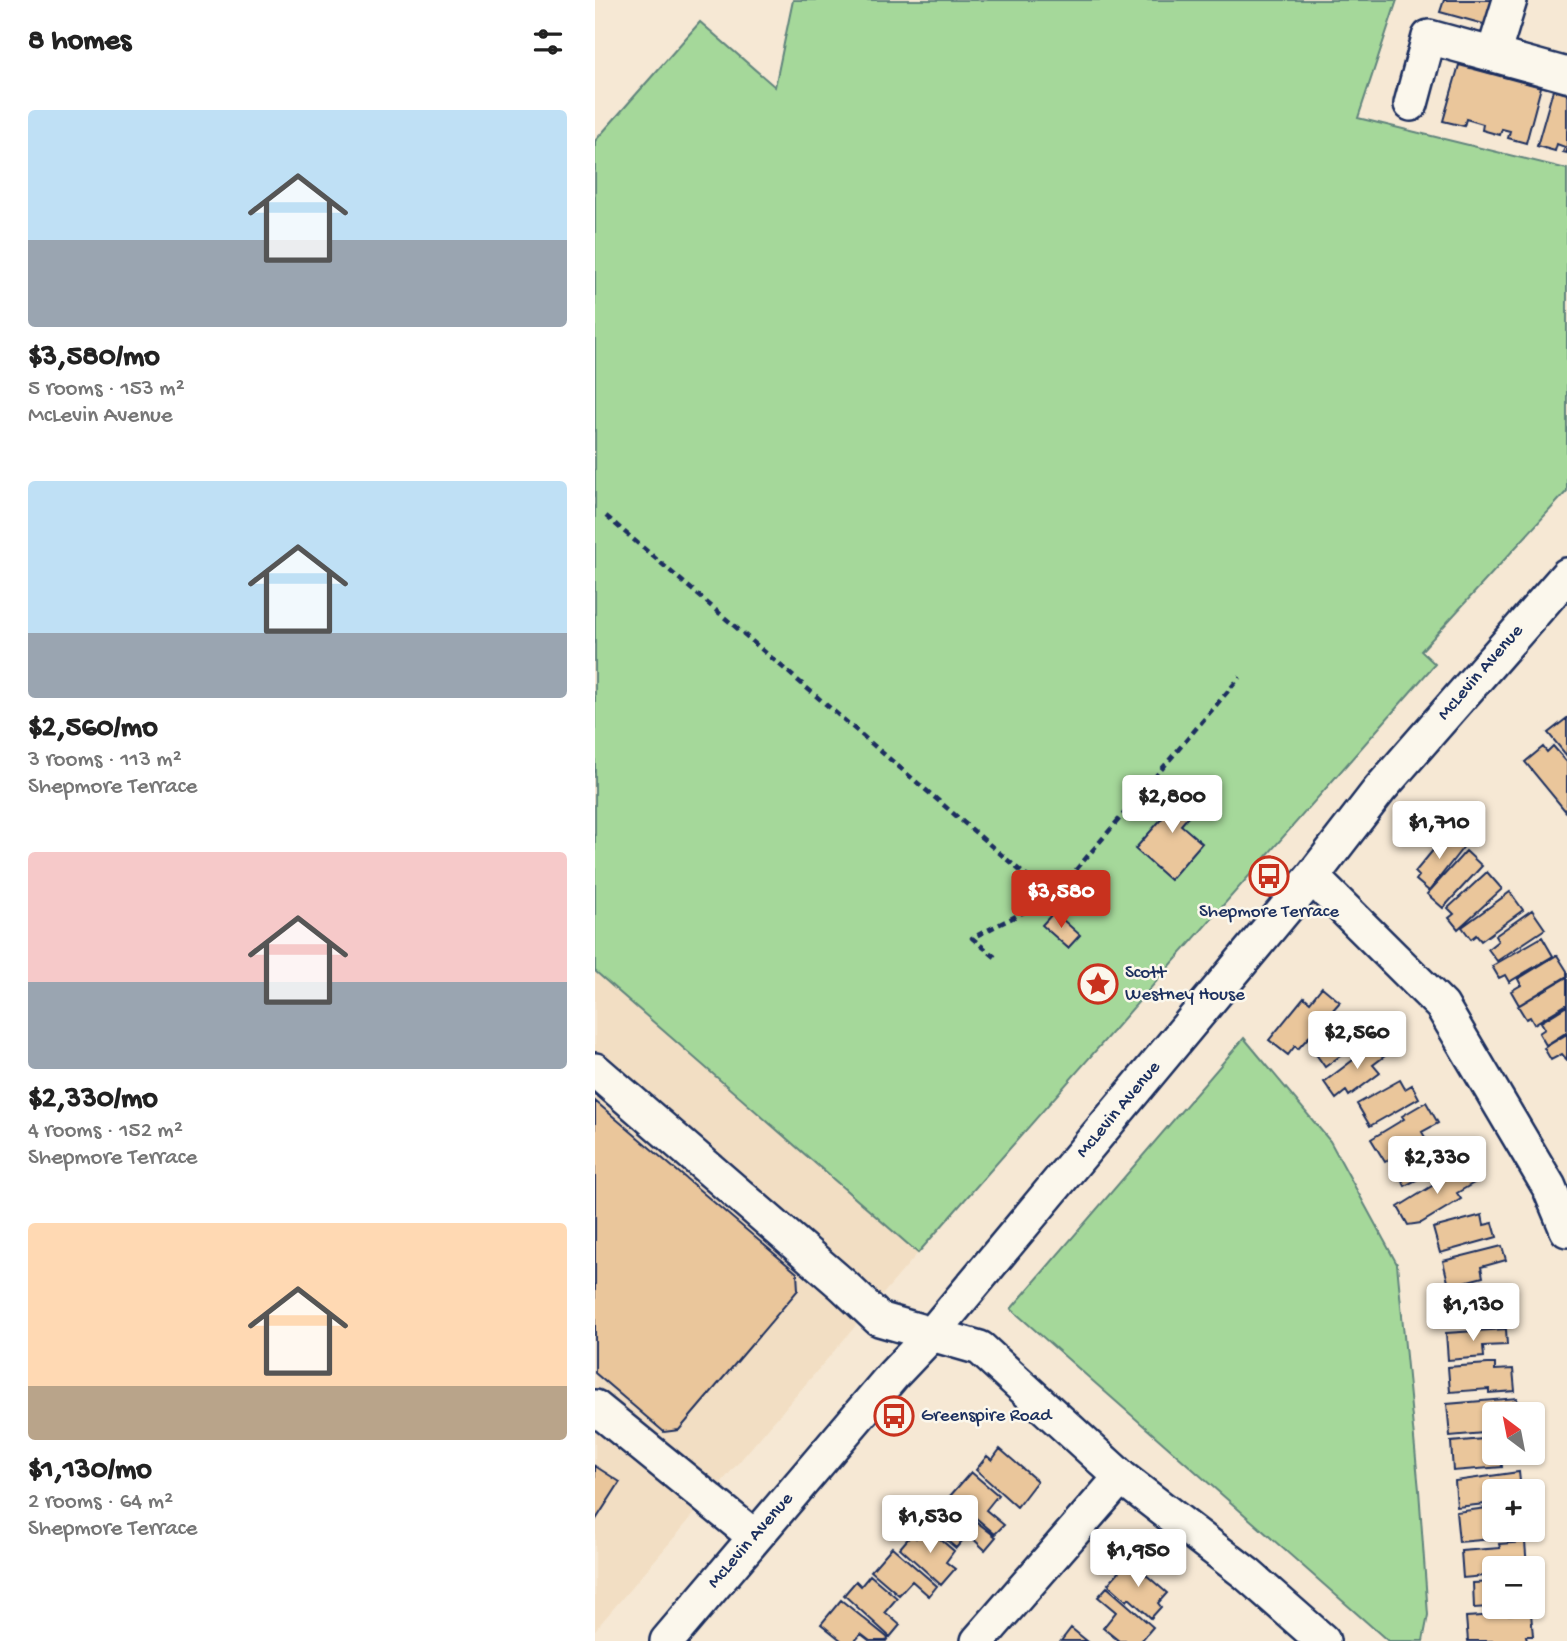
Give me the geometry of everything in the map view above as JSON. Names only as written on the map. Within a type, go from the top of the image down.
[{"type":"street","points":[[1493,55],[1510,0]]},
{"type":"street","points":[[1411,104],[1429,37],[1567,75]]},
{"type":"street","name":"McLevin Avenue","points":[[667,1641],[893,1375],[932,1334],[1312,877],[1380,789],[1567,575]]},
{"type":"street","points":[[1312,877],[1442,1006],[1549,1187],[1567,1230]]},
{"type":"street","points":[[595,1070],[843,1285],[879,1320],[980,1348],[1121,1477],[1247,1574],[1323,1641]]},
{"type":"street","points":[[595,1407],[755,1537]]},
{"type":"street","points":[[978,1641],[1121,1477]]},
{"type":"path","points":[[606,516],[1052,898]]},
{"type":"path","points":[[995,957],[972,938],[1052,898],[1240,677]]},
{"type":"shaded area","points":[[595,971],[918,1253],[595,1630]]},
{"type":"green space","points":[[793,0],[1397,0],[1358,118],[1567,169],[1567,491],[1421,651],[1435,664],[918,1253],[595,971],[595,141],[700,22],[775,87]]},
{"type":"green space","points":[[1244,1038],[1330,1141],[1397,1264],[1428,1615],[1423,1641],[1388,1641],[1011,1309]]},
{"type":"building","points":[[1444,0],[1505,0],[1498,28],[1440,12]]},
{"type":"building","points":[[1459,65],[1541,87],[1526,143],[1508,138],[1510,131],[1502,129],[1500,135],[1482,130],[1483,124],[1466,119],[1464,126],[1443,121]]},
{"type":"building","points":[[1553,90],[1567,94],[1567,153],[1563,152],[1565,147],[1557,144],[1555,151],[1537,146]]},
{"type":"building","points":[[1567,718],[1567,756],[1548,733]]},
{"type":"building","points":[[1553,746],[1567,762],[1567,813],[1525,762],[1543,747],[1547,752]]},
{"type":"building","points":[[1184,784],[1203,800],[1181,825],[1202,843],[1170,880],[1135,849],[1165,815],[1161,811]]},
{"type":"building","points":[[1449,831],[1465,845],[1429,891],[1416,880],[1419,876],[1415,872]]},
{"type":"building","points":[[1466,851],[1482,866],[1443,908],[1427,894]]},
{"type":"building","points":[[1487,872],[1502,889],[1458,929],[1449,918],[1454,914],[1448,908]]},
{"type":"building","points":[[1510,892],[1523,910],[1481,941],[1476,935],[1471,939],[1462,927]]},
{"type":"building","points":[[1532,910],[1545,929],[1497,961],[1488,949],[1498,941],[1495,936]]},
{"type":"building","points":[[1054,912],[1080,935],[1068,948],[1042,925]]},
{"type":"building","points":[[1542,937],[1553,956],[1509,982],[1505,975],[1499,978],[1492,966]]},
{"type":"building","points":[[1557,955],[1567,971],[1567,976],[1519,1005],[1511,991],[1521,985],[1518,979]]},
{"type":"building","points":[[1567,977],[1567,1004],[1534,1024],[1530,1017],[1526,1019],[1518,1006]]},
{"type":"building","points":[[1322,987],[1340,1002],[1298,1049],[1295,1046],[1288,1055],[1269,1040],[1304,997],[1310,1002]]},
{"type":"building","points":[[1567,1006],[1567,1032],[1546,1045],[1539,1033],[1545,1029],[1541,1022]]},
{"type":"building","points":[[1364,1019],[1373,1032],[1325,1067],[1311,1047],[1340,1026],[1345,1032]]},
{"type":"building","points":[[1567,1034],[1567,1060],[1562,1054],[1551,1060],[1544,1048]]},
{"type":"building","points":[[1381,1039],[1390,1052],[1373,1065],[1380,1073],[1349,1096],[1346,1091],[1336,1099],[1324,1082]]},
{"type":"building","points":[[1400,1080],[1405,1089],[1412,1085],[1419,1098],[1370,1126],[1357,1104]]},
{"type":"building","points":[[595,1101],[797,1273],[798,1290],[679,1430],[664,1432],[595,1373]]},
{"type":"building","points":[[1426,1102],[1438,1123],[1422,1132],[1426,1139],[1385,1162],[1371,1139]]},
{"type":"building","points":[[1450,1144],[1458,1158],[1405,1186],[1393,1163],[1424,1146],[1429,1155]]},
{"type":"building","points":[[1463,1163],[1474,1183],[1457,1193],[1461,1199],[1421,1223],[1408,1225],[1398,1207]]},
{"type":"building","points":[[1482,1215],[1484,1225],[1493,1223],[1497,1237],[1440,1253],[1433,1228]]},
{"type":"building","points":[[1502,1246],[1506,1260],[1481,1267],[1483,1277],[1449,1286],[1443,1261]]},
{"type":"building","points":[[1488,1293],[1489,1299],[1507,1297],[1509,1321],[1444,1323],[1442,1296]]},
{"type":"building","points":[[1506,1329],[1507,1345],[1483,1346],[1484,1357],[1448,1360],[1446,1333]]},
{"type":"building","points":[[1495,1364],[1495,1370],[1513,1369],[1515,1391],[1489,1393],[1489,1389],[1450,1392],[1448,1367]]},
{"type":"building","points":[[1517,1398],[1517,1402],[1482,1402],[1482,1433],[1450,1436],[1447,1404]]},
{"type":"building","points":[[1482,1439],[1482,1465],[1502,1467],[1453,1471],[1451,1442]]},
{"type":"building","points":[[1000,1449],[1037,1481],[1017,1507],[976,1470],[987,1456],[992,1460]]},
{"type":"building","points":[[595,1466],[620,1482],[595,1521]]},
{"type":"building","points":[[971,1472],[998,1495],[986,1510],[1004,1525],[995,1534],[950,1496]]},
{"type":"building","points":[[1519,1472],[1520,1479],[1482,1479],[1482,1504],[1457,1507],[1455,1481]]},
{"type":"building","points":[[946,1498],[996,1537],[985,1550],[968,1534],[956,1548],[930,1526],[939,1516],[935,1511]]},
{"type":"building","points":[[1482,1509],[1482,1540],[1459,1542],[1456,1512]]},
{"type":"building","points":[[926,1527],[954,1551],[946,1562],[955,1569],[941,1585],[900,1548],[912,1534],[916,1538]]},
{"type":"building","points":[[1525,1542],[1526,1556],[1482,1556],[1482,1576],[1463,1578],[1461,1551],[1500,1548],[1499,1544]]},
{"type":"building","points":[[892,1547],[937,1586],[929,1596],[912,1581],[899,1595],[871,1571]]},
{"type":"building","points":[[1129,1560],[1167,1593],[1158,1603],[1161,1607],[1151,1618],[1108,1584]]},
{"type":"building","points":[[870,1575],[897,1598],[885,1612],[900,1625],[890,1637],[844,1595],[856,1581],[861,1586]]},
{"type":"building","points":[[1473,1583],[1482,1583],[1482,1607],[1474,1608]]},
{"type":"building","points":[[1107,1587],[1153,1627],[1141,1641],[1119,1641],[1103,1628],[1116,1612],[1098,1597]]},
{"type":"building","points":[[841,1600],[888,1638],[886,1641],[870,1641],[861,1634],[855,1641],[842,1641],[821,1624]]},
{"type":"building","points":[[1466,1617],[1532,1619],[1533,1636],[1526,1636],[1527,1641],[1468,1641]]},
{"type":"building","points":[[1071,1628],[1087,1641],[1061,1641]]},
{"type":"place","name":"Shepmore Terrace","points":[[1269,876]]},
{"type":"place","name":"Scott Westney House","points":[[1098,984]]},
{"type":"place","name":"Greenspire Road","points":[[894,1416]]}]
